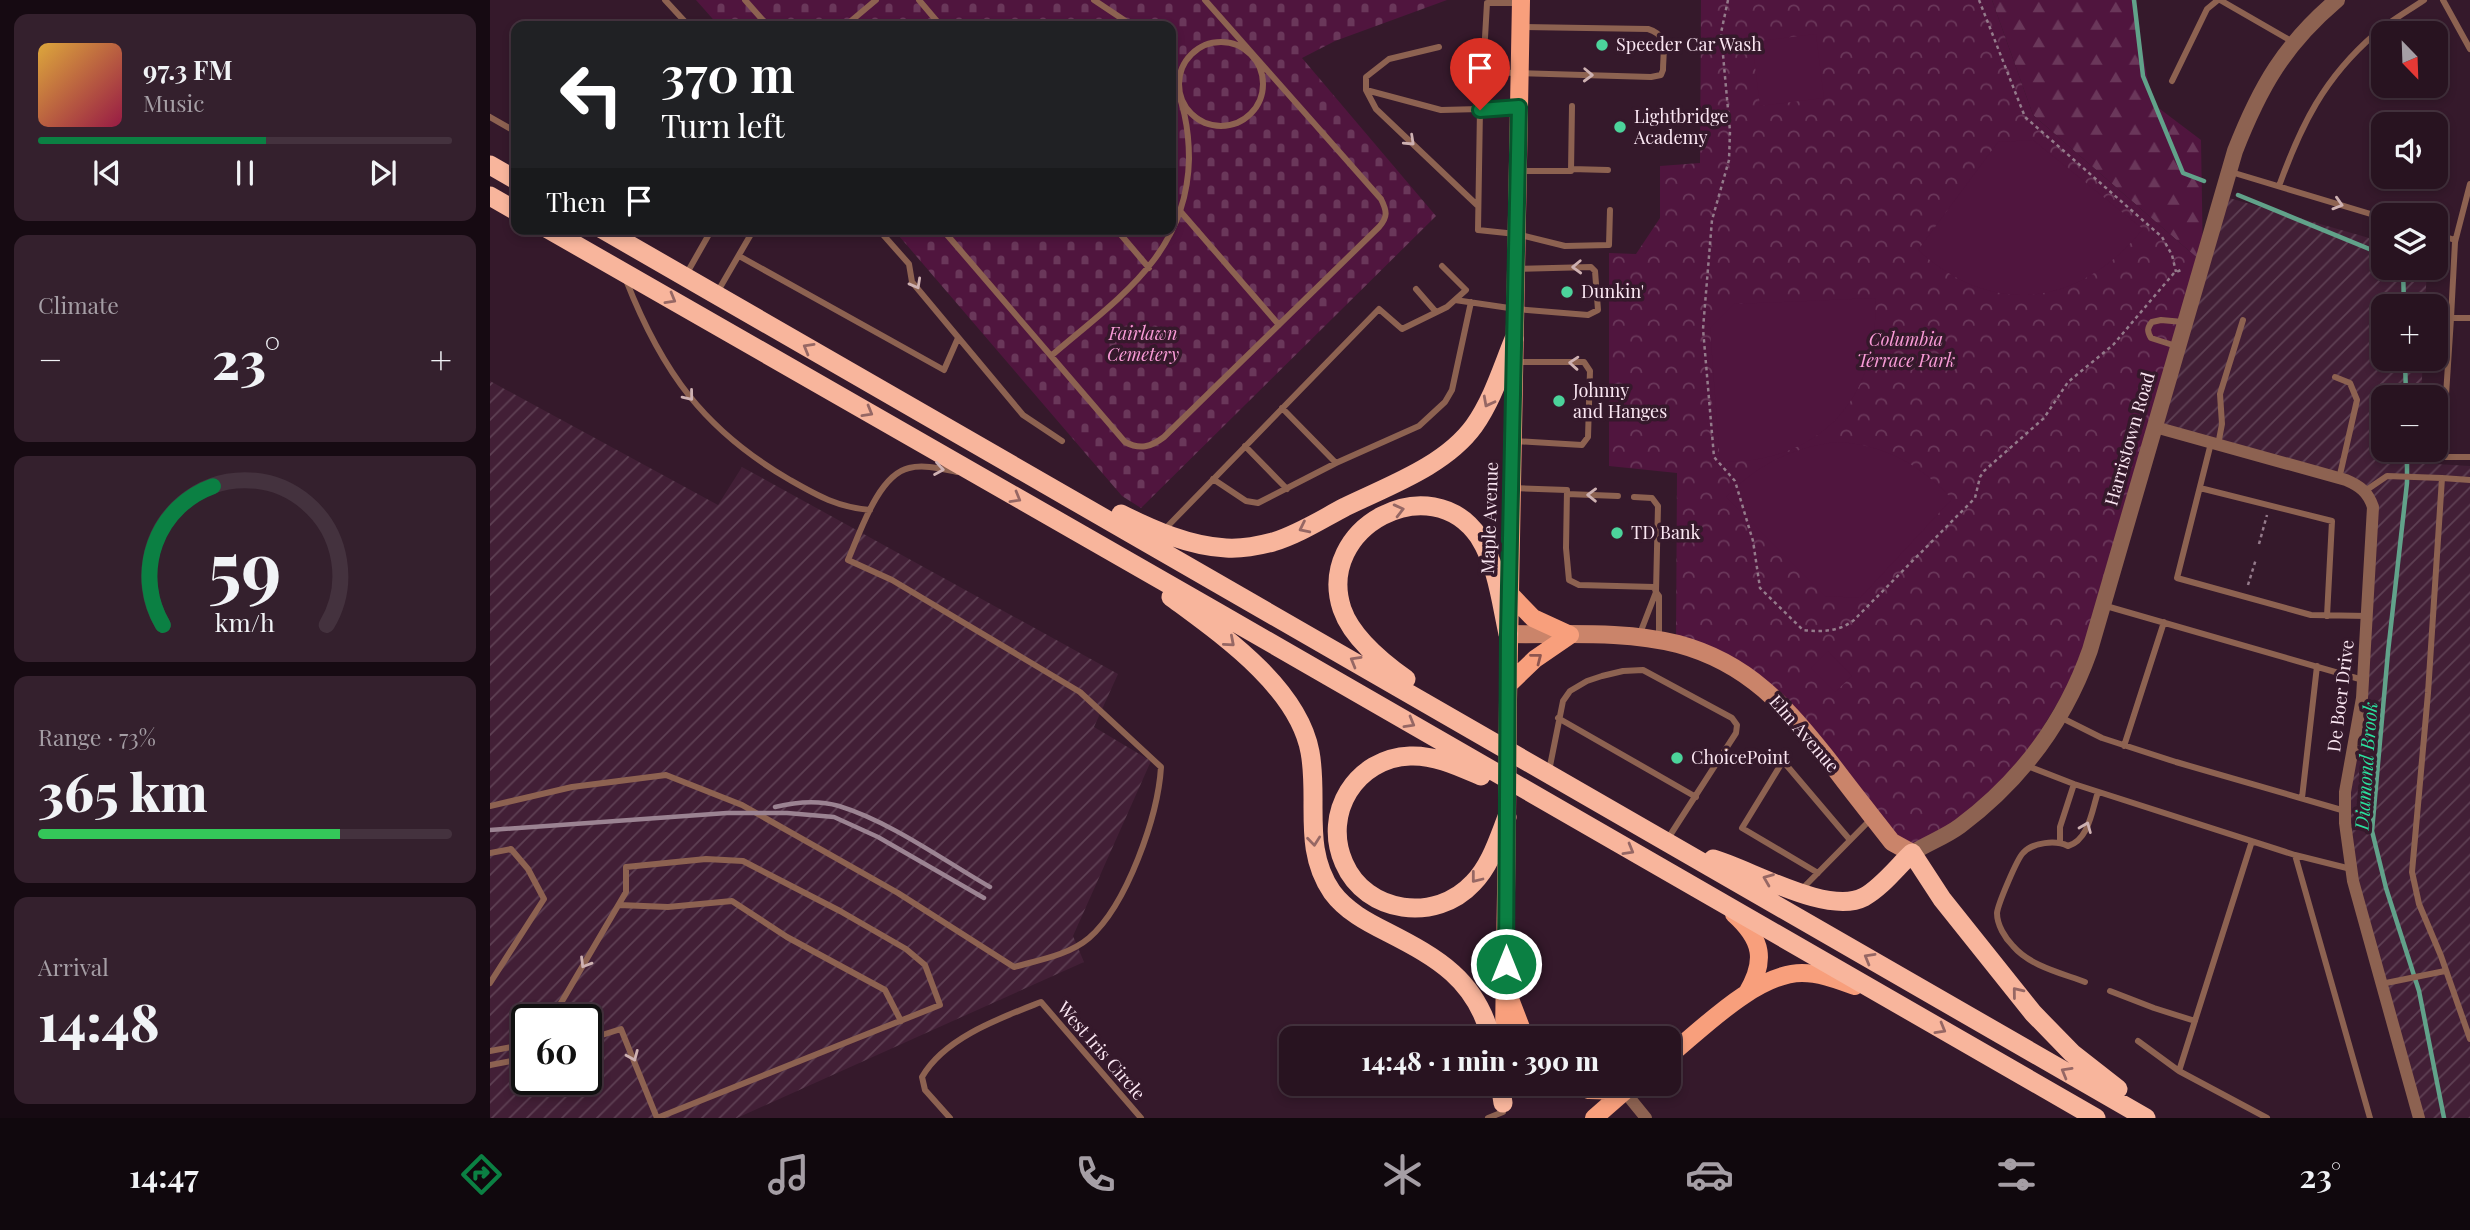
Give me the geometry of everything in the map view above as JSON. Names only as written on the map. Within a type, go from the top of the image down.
[{"type":"highway","points":[[490,165],[511,177]]},
{"type":"highway","points":[[490,196],[511,208]]},
{"type":"highway","points":[[558,235],[2096,1118]]},
{"type":"highway","points":[[612,235],[2146,1118]]},
{"type":"highway","points":[[952,430],[1162,532],[1203,545],[1251,547],[1298,532],[1423,468],[1460,441],[1475,425],[1497,383],[1514,339]]},
{"type":"highway","points":[[1508,634],[1488,553],[1479,537],[1453,514],[1436,508],[1417,506],[1382,515],[1365,526],[1344,555],[1338,592],[1343,610],[1362,640],[1394,671],[1545,771]]},
{"type":"highway","points":[[1054,519],[1200,618],[1228,640],[1270,681],[1296,715],[1310,751],[1315,853],[1321,873],[1332,892],[1348,910],[1431,956],[1462,981],[1482,1010],[1487,1026]]},
{"type":"highway","points":[[1507,817],[1490,858],[1475,882],[1447,903],[1431,908],[1395,906],[1364,891],[1352,878],[1339,848],[1339,811],[1346,793],[1359,776],[1392,757],[1433,758],[1453,764],[1570,816]]},
{"type":"highway","points":[[1674,845],[1826,901],[1852,902],[1875,889],[1912,853],[1942,899],[2053,1035],[2093,1071],[2159,1118]]},
{"type":"highway","points":[[2040,1085],[2083,1118]]},
{"type":"main road","name":"Maple Avenue","points":[[1504,1026],[1508,634],[1521,1]]},
{"type":"main road","points":[[1509,593],[1533,618],[1570,635]]},
{"type":"main road","name":"Elm Avenue","points":[[1508,634],[1639,638],[1705,653],[1733,666],[1776,698],[1892,842],[1912,853]]},
{"type":"main road","points":[[1508,693],[1535,659],[1570,635]]},
{"type":"main road","points":[[1723,904],[1748,928],[1760,953],[1759,968],[1747,993]]},
{"type":"main road","points":[[1681,1046],[1747,993],[1768,982],[1799,972],[1830,977],[1881,995]]},
{"type":"main road","points":[[1505,984],[1520,1026]]},
{"type":"main road","points":[[1594,1118],[1619,1096]]},
{"type":"street","name":"Harristown Road","points":[[1912,853],[1958,827],[1986,805],[2025,765],[2060,717],[2080,679],[2229,172],[2258,97],[2293,43],[2323,6],[2337,0]]},
{"type":"street","points":[[2155,427],[2339,479],[2365,491]]},
{"type":"street","name":"De Boer Drive","points":[[2365,491],[2373,507],[2368,616],[2362,698],[2345,792],[2345,811],[2350,869],[2388,983],[2419,1118]]},
{"type":"street","points":[[1634,1096],[1646,1118]]},
{"type":"lane","points":[[665,0],[684,21]]},
{"type":"lane","points":[[745,0],[764,21]]},
{"type":"lane","points":[[851,21],[876,0]]},
{"type":"lane","points":[[919,0],[937,21]]},
{"type":"lane","points":[[1094,0],[1126,21]]},
{"type":"lane","points":[[947,235],[1125,442],[1140,448],[1164,437],[1379,228],[1387,214],[1381,199],[1205,0]]},
{"type":"lane","points":[[2172,81],[2207,9],[2219,0],[2293,43]]},
{"type":"lane","points":[[2278,187],[2296,139],[2336,73],[2376,33],[2424,0]]},
{"type":"lane","points":[[2443,0],[2470,49]]},
{"type":"lane","points":[[1521,1],[1487,3],[1483,72],[1651,77],[1661,75],[1663,70],[1662,37],[1658,32],[1648,29],[1521,27]]},
{"type":"lane","points":[[1176,88],[1181,99],[1188,110],[1197,119],[1210,125],[1225,126],[1239,122],[1252,113],[1260,101],[1264,76],[1253,53],[1226,41],[1202,45],[1185,61],[1178,85],[1181,99],[1189,142],[1188,179],[1176,223]]},
{"type":"lane","points":[[1439,47],[1389,60],[1366,77],[1366,89],[1376,109],[1478,205]]},
{"type":"lane","points":[[1366,89],[1441,110],[1519,107]]},
{"type":"lane","points":[[1570,169],[1572,106]]},
{"type":"lane","points":[[1480,110],[1478,230],[1516,234],[1565,246],[1609,245],[1610,210]]},
{"type":"lane","points":[[490,117],[511,129]]},
{"type":"lane","points":[[1518,171],[1608,170]]},
{"type":"lane","points":[[2229,172],[2371,214]]},
{"type":"lane","points":[[2470,184],[2455,240],[2442,457],[2470,457]]},
{"type":"lane","points":[[1181,212],[1279,325]]},
{"type":"lane","points":[[685,277],[709,235]]},
{"type":"lane","points":[[716,295],[751,235]]},
{"type":"lane","points":[[883,235],[909,264],[912,282],[1023,415],[1062,441]]},
{"type":"lane","points":[[1121,235],[1149,268]]},
{"type":"lane","points":[[1051,356],[1135,284],[1171,235]]},
{"type":"lane","points":[[2448,238],[2455,240]]},
{"type":"lane","points":[[739,256],[944,370],[958,338]]},
{"type":"lane","points":[[1162,532],[1379,309],[1402,328],[1447,307],[1466,290],[1442,265]]},
{"type":"lane","points":[[1455,300],[1516,309],[1588,315],[1598,310],[1595,271],[1591,267],[1517,270]]},
{"type":"lane","points":[[622,272],[658,353],[685,392],[720,430],[759,461],[819,497],[844,507],[870,510]]},
{"type":"lane","points":[[1416,289],[1436,312]]},
{"type":"lane","points":[[1213,479],[1245,501],[1258,503],[1336,463],[1419,426],[1445,402],[1452,390],[1471,302]]},
{"type":"lane","points":[[2451,318],[2470,318]]},
{"type":"lane","points":[[2178,346],[2151,338],[2147,332],[2148,327],[2152,322],[2161,320],[2185,322]]},
{"type":"lane","points":[[2243,320],[2220,394],[2222,424],[2200,488],[2176,578],[2311,615],[2368,616]]},
{"type":"lane","points":[[1513,440],[1582,445],[1588,437],[1590,371],[1584,362],[1514,362]]},
{"type":"lane","points":[[2335,377],[2350,383],[2357,400],[2339,479]]},
{"type":"lane","points":[[1282,408],[1336,463]]},
{"type":"lane","points":[[1245,446],[1287,489]]},
{"type":"lane","points":[[490,806],[572,787],[666,775],[742,806],[898,893],[1014,967],[1055,956],[1088,939],[1115,906],[1137,860],[1159,792],[1160,767],[1080,692],[892,580],[848,560],[870,510],[891,477],[909,467],[929,467],[979,476]]},
{"type":"lane","points":[[2365,491],[2387,476],[2470,480]]},
{"type":"lane","points":[[2442,478],[2428,693],[2412,872],[2419,904],[2470,1038]]},
{"type":"lane","points":[[1511,488],[1567,490],[1566,548],[1569,580],[1579,585],[1654,587],[1659,596],[1659,641]]},
{"type":"lane","points":[[2200,488],[2332,521],[2327,615]]},
{"type":"lane","points":[[1567,495],[1618,496]]},
{"type":"lane","points":[[1634,497],[1652,498],[1658,506],[1656,592],[1639,638]]},
{"type":"lane","points":[[2103,605],[2363,680]]},
{"type":"lane","points":[[2124,746],[2164,622]]},
{"type":"lane","points":[[2302,798],[2318,666]]},
{"type":"lane","points":[[1545,771],[1563,701],[1570,691],[1587,681],[1623,671],[1643,670],[1732,718],[1737,725],[1736,733],[1696,797],[1674,845]]},
{"type":"lane","points":[[2060,717],[2124,746],[2345,811]]},
{"type":"lane","points":[[1558,718],[1696,797]]},
{"type":"lane","points":[[1818,873],[1742,828],[1783,761],[1850,840]]},
{"type":"lane","points":[[2025,765],[2098,792],[2295,855],[2350,869]]},
{"type":"lane","points":[[2060,842],[2060,827],[2074,784]]},
{"type":"lane","points":[[2085,982],[2030,961],[2014,948],[2001,931],[1997,912],[2023,853],[2036,845],[2060,842],[2068,846],[2076,844],[2084,835],[2098,792]]},
{"type":"lane","points":[[1800,892],[1872,817]]},
{"type":"lane","points":[[2179,1071],[2252,841]]},
{"type":"lane","points":[[490,853],[510,849],[528,869],[544,899],[490,984]]},
{"type":"lane","points":[[2295,855],[2370,1118]]},
{"type":"lane","points":[[560,1004],[626,892],[626,867],[706,859],[743,861],[895,942],[925,965],[940,1005],[657,1118],[621,1029],[602,1035]]},
{"type":"lane","points":[[619,905],[668,907],[732,901],[787,937],[885,990],[901,1021]]},
{"type":"lane","points":[[2388,983],[2445,971]]},
{"type":"lane","points":[[2110,991],[2195,1021]]},
{"type":"lane","name":"West Iris Circle","points":[[950,1118],[925,1090],[922,1077],[928,1066],[967,1035],[1041,1002],[1141,1118]]},
{"type":"lane","points":[[2138,1041],[2179,1071],[2267,1118]]},
{"type":"lane","points":[[490,1051],[511,1047]]},
{"type":"lane","points":[[490,1065],[511,1061]]},
{"type":"path","points":[[1728,0],[1721,33],[1730,131],[1729,160],[1712,220],[1703,329],[1714,457],[1735,481],[1754,541],[1760,588],[1803,630],[1830,630],[1854,620],[1975,498],[1984,471],[2044,418],[2068,382],[2105,352],[2176,272],[2181,270]]},
{"type":"path","points":[[1979,0],[2025,117],[2162,237],[2172,254],[2176,272]]},
{"type":"path","points":[[2259,544],[2270,505]]},
{"type":"path","points":[[2244,597],[2256,559]]},
{"type":"shaded area","points":[[2222,196],[2371,239],[2371,280],[2426,280],[2426,294],[2371,294],[2371,371],[2422,371],[2422,385],[2371,385],[2371,462],[2470,466],[2470,1118],[2419,1118],[2360,910],[2345,823],[2362,698],[2373,507],[2365,491],[2155,427]]},
{"type":"shaded area","points":[[490,381],[718,505],[742,467],[1118,674],[1094,727],[1151,761],[1073,936],[1084,962],[737,1118],[490,1118]]},
{"type":"green space","name":"Fairlawn Cemetery","points":[[696,0],[1447,0],[1335,41],[1302,58],[1436,216],[1141,508],[1122,496],[898,235],[1176,235],[1176,21],[715,21]]},
{"type":"green space","name":"Columbia Terrace Park","points":[[1701,0],[1992,0],[2033,115],[2203,263],[2090,650],[2010,781],[1912,853],[1776,698],[1676,644],[1677,473],[1609,466],[1609,253],[1636,254],[1660,218],[1660,166],[1700,163]]},
{"type":"green space","points":[[1992,0],[2133,0],[2152,103],[2201,140],[2203,263],[2033,115]]},
{"type":"green space","points":[[1816,34],[1824,98],[1760,106],[1752,42]]},
{"type":"green space","points":[[2033,140],[2143,229],[2118,255],[2092,274],[2064,288],[2035,294],[2006,294],[1976,287],[1947,272],[1918,250],[1998,142]]},
{"type":"green space","points":[[1875,298],[1874,334],[1867,366],[1855,394],[1837,418],[1815,437],[1788,451],[1756,459],[1720,462],[1710,328],[1734,304]]},
{"type":"green space","points":[[1837,442],[1870,447],[1900,458],[1927,476],[1952,499],[1860,598],[1825,596],[1726,497],[1750,476],[1776,459],[1805,448]]},
{"type":"green space","points":[[1828,651],[1852,676],[1835,692],[1811,668]]},
{"type":"waterway","name":"Diamond Brook","points":[[2134,0],[2143,76],[2183,173],[2204,181]]},
{"type":"waterway","name":"Diamond Brook","points":[[2238,195],[2371,250]]},
{"type":"waterway","name":"Diamond Brook","points":[[2403,280],[2404,294]]},
{"type":"waterway","name":"Diamond Brook","points":[[2405,371],[2406,385]]},
{"type":"waterway","name":"Diamond Brook","points":[[2407,462],[2372,831],[2386,888],[2419,991],[2444,1118]]},
{"type":"railway","points":[[775,807],[815,802],[858,813],[897,832],[990,887]]},
{"type":"railway","points":[[490,830],[727,813],[787,813],[834,817],[878,837],[984,898]]},
{"type":"place","name":"Speeder Car Wash","points":[[1602,45]]},
{"type":"place","name":"Lightbridge Academy","points":[[1620,127]]},
{"type":"place","name":"Dunkin'","points":[[1567,292]]},
{"type":"place","name":"Johnny and Hanges","points":[[1559,401]]},
{"type":"place","name":"TD Bank","points":[[1617,533]]},
{"type":"place","name":"ChoicePoint","points":[[1677,758]]},
{"type":"route","points":[[1480,110],[1519,107],[1508,634],[1506,964]]}]
